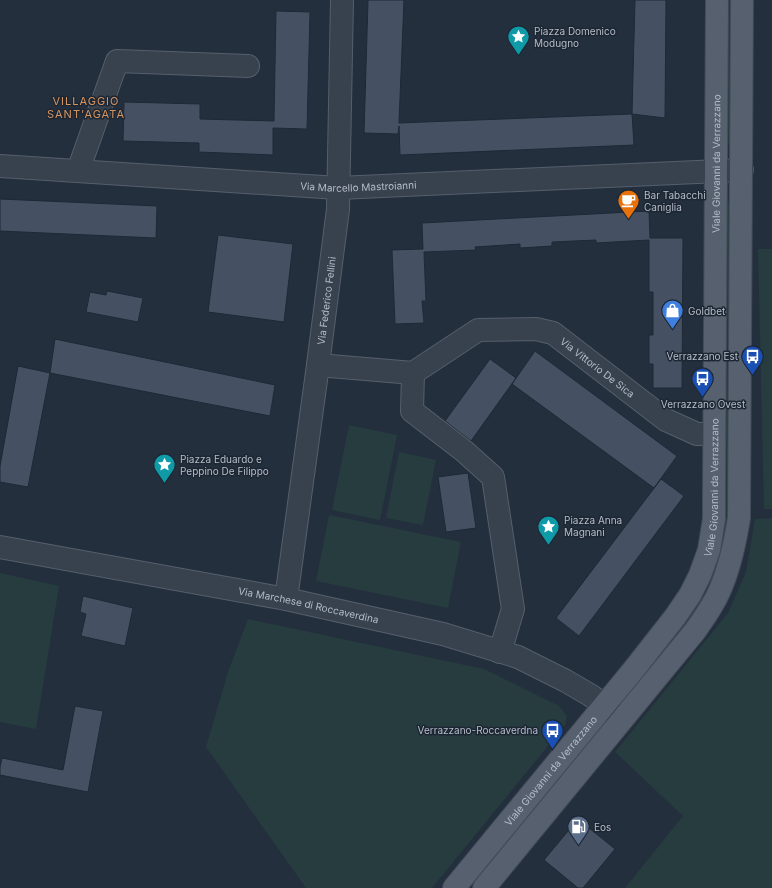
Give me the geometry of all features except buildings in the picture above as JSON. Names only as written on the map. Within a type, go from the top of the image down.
[{"type":"main road","name":"Viale Giovanni da Verrazzano","points":[[454,888],[635,668],[674,617],[690,595],[700,575],[709,550],[714,519],[717,0]]},
{"type":"main road","points":[[484,888],[695,631],[710,609],[727,572],[735,544],[740,498],[742,0]]},
{"type":"main road","points":[[480,856],[498,871]]},
{"type":"street","name":"Via Federico Fellini","points":[[286,599],[338,209],[342,0]]},
{"type":"street","points":[[78,171],[117,61],[248,66]]},
{"type":"street","name":"Via Marcello Mastroianni","points":[[0,166],[338,188],[742,170]]},
{"type":"street","name":"Via Vittorio De Sica","points":[[413,373],[478,330],[536,329],[553,334],[666,420],[697,434],[714,434]]},
{"type":"street","points":[[318,364],[413,373],[412,411],[464,451],[493,477],[513,609],[500,652]]},
{"type":"street","name":"Via Marchese di Roccaverdina","points":[[0,547],[286,599],[443,634],[518,657],[566,681],[604,705],[622,720]]},
{"type":"green space","points":[[726,0],[732,0],[732,140],[730,143],[726,141]]},
{"type":"green space","points":[[730,202],[730,515],[720,568],[697,613],[643,679],[640,680],[638,677],[700,596],[725,204]]},
{"type":"green space","points":[[758,249],[772,249],[772,509],[764,509]]},
{"type":"green space","points":[[349,425],[397,435],[380,520],[332,510]]},
{"type":"green space","points":[[399,452],[436,460],[423,525],[386,518]]},
{"type":"green space","points":[[329,515],[461,542],[448,608],[316,581]]},
{"type":"green space","points":[[772,518],[772,888],[625,888],[683,816],[615,752],[728,613],[746,572],[755,519]]},
{"type":"green space","points":[[0,573],[59,586],[36,729],[0,722]]},
{"type":"green space","points":[[248,619],[484,669],[559,706],[567,716],[565,725],[432,888],[306,888],[206,747],[228,672]]},
{"type":"place","name":"Piazza Domenico Modugno","points":[[518,56]]},
{"type":"place","name":"Bar Tabacchi Caniglia","points":[[629,220]]},
{"type":"place","name":"Goldbet","points":[[672,330]]},
{"type":"place","name":"Verrazzano Est","points":[[753,376]]},
{"type":"place","name":"Verrazzano Ovest","points":[[703,398]]},
{"type":"place","name":"Piazza Eduardo e Peppino De Filippo","points":[[165,484]]},
{"type":"place","name":"Piazza Anna Magnani","points":[[549,546]]},
{"type":"place","name":"Verrazzano-Roccaverdna","points":[[553,750]]},
{"type":"place","name":"Eos","points":[[579,846]]},
{"type":"district","name":"VILLAGGIO SANT'AGATA","points":[[86,107]]}]
